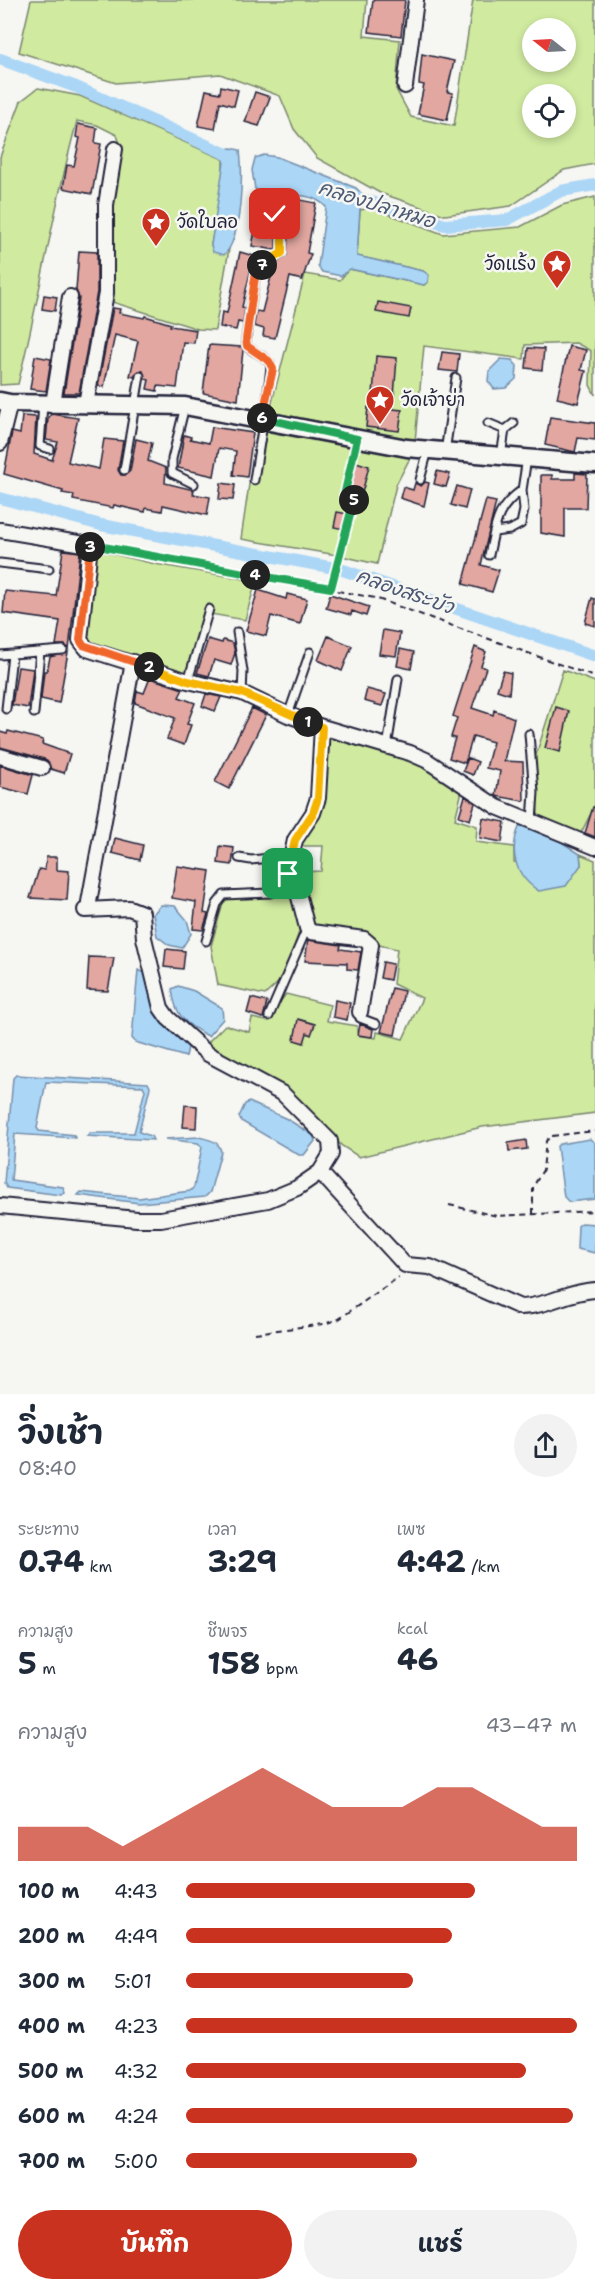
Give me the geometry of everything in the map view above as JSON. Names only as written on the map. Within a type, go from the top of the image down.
[{"type":"street","points":[[405,86],[416,0]]},
{"type":"street","points":[[86,404],[106,293],[106,205],[116,149]]},
{"type":"street","points":[[48,404],[70,297]]},
{"type":"street","points":[[0,443],[5,402],[185,405],[357,439],[428,450],[595,464]]},
{"type":"street","points":[[0,530],[90,545],[80,640],[87,649],[188,681],[242,693],[288,715],[426,760],[497,807],[595,847]]},
{"type":"street","points":[[0,1206],[137,1219],[161,1219],[268,1200],[297,1188],[320,1172],[332,1154],[330,1141],[284,1094],[208,1054],[168,1018],[161,1008],[144,938],[142,913],[129,908],[87,906],[133,662]]},
{"type":"street","points":[[322,727],[318,798],[313,813],[295,840],[288,874],[297,889],[307,928],[318,934],[369,941],[371,945],[360,1012]]},
{"type":"street","points":[[0,756],[42,768]]},
{"type":"street","points":[[320,1172],[405,1264],[411,1267],[430,1267],[520,1307],[532,1307],[580,1291],[595,1290]]},
{"type":"lane","points":[[254,480],[262,419],[273,369],[269,361],[247,346],[246,339],[256,271],[282,253],[282,220],[275,214]]},
{"type":"lane","points":[[124,470],[140,376]]},
{"type":"lane","points":[[445,452],[456,378]]},
{"type":"lane","points":[[48,404],[40,446],[50,449]]},
{"type":"lane","points":[[185,405],[172,459],[172,472],[194,484]]},
{"type":"lane","points":[[488,423],[506,430]]},
{"type":"lane","points":[[501,456],[506,430],[514,423]]},
{"type":"lane","points":[[420,480],[428,450]]},
{"type":"lane","points":[[494,532],[510,530],[521,524],[524,510],[522,490],[527,458]]},
{"type":"lane","points":[[489,555],[499,512],[507,501],[522,490]]},
{"type":"lane","points":[[0,563],[50,569]]},
{"type":"lane","points":[[188,681],[209,609]]},
{"type":"lane","points":[[237,632],[243,671],[242,693]]},
{"type":"lane","points":[[0,655],[63,650]]},
{"type":"lane","points":[[34,713],[40,652]]},
{"type":"lane","points":[[288,715],[310,652]]},
{"type":"lane","points":[[6,709],[12,655]]},
{"type":"lane","points":[[387,747],[398,680]]},
{"type":"lane","points":[[529,734],[534,792],[532,821]]},
{"type":"lane","points":[[239,858],[274,859],[290,856]]},
{"type":"lane","points":[[206,941],[217,904],[224,895],[270,893],[280,890],[288,874]]},
{"type":"lane","points":[[269,1016],[307,928]]},
{"type":"lane","points":[[360,1012],[364,1022],[376,1024]]},
{"type":"path","points":[[331,588],[354,498],[344,496],[357,439]]},
{"type":"path","points":[[90,545],[375,598],[595,677]]},
{"type":"path","points":[[533,1214],[533,1187],[543,1170],[546,1141],[551,1136],[595,1131]]},
{"type":"path","points":[[449,1205],[497,1216],[595,1211]]},
{"type":"path","points":[[255,1333],[324,1324],[339,1319],[386,1288],[411,1267]]},
{"type":"green space","points":[[31,0],[367,0],[364,36],[400,40],[396,89],[411,117],[454,126],[473,0],[595,0],[595,164],[564,170],[511,206],[445,215],[380,193],[317,158],[294,129],[280,96],[220,74],[116,83],[19,52]]},
{"type":"green space","points":[[38,88],[80,96],[223,159],[223,181],[211,245],[224,254],[229,249],[215,330],[198,329],[109,301],[110,205],[121,147],[117,135],[97,125],[77,121],[18,384],[0,385],[0,157],[21,101]]},
{"type":"green space","points":[[595,197],[595,395],[590,385],[591,351],[576,343],[525,345],[524,359],[424,346],[415,441],[275,413],[271,406],[305,274],[340,280],[349,269],[424,285],[428,282],[423,271],[357,256],[360,210],[372,208],[443,234],[520,227],[562,205]]},
{"type":"green space","points":[[258,423],[411,456],[396,485],[377,564],[241,539]]},
{"type":"green space","points":[[96,550],[155,564],[256,581],[245,620],[205,613],[187,673],[91,643],[85,636]]},
{"type":"green space","points":[[563,670],[595,682],[595,805],[580,835],[538,816],[535,758]]},
{"type":"green space","points":[[326,733],[409,757],[462,791],[455,819],[477,826],[476,842],[514,847],[514,862],[581,865],[580,854],[595,860],[595,1113],[482,1127],[359,1157],[342,1146],[283,1087],[211,1051],[209,1041],[225,1025],[249,1032],[252,1018],[266,1021],[286,994],[330,1005],[327,1021],[357,1026],[357,1035],[376,1038],[377,1032],[403,1039],[422,998],[393,984],[397,949],[379,945],[368,934],[318,929],[310,923],[302,872],[321,871],[323,846],[301,846],[304,833],[319,814],[324,797]]},
{"type":"green space","points":[[293,893],[300,929],[284,977],[265,995],[218,985],[211,946],[224,900],[238,894]]},
{"type":"water","points":[[226,149],[240,150],[240,206],[235,235],[224,255],[213,252],[211,245]]},
{"type":"water","points":[[264,155],[277,157],[356,188],[361,193],[357,256],[423,271],[429,275],[428,282],[424,285],[350,269],[341,276],[322,272],[318,266],[326,207],[310,197],[272,194],[255,189],[252,170],[255,158]]},
{"type":"water","points":[[501,359],[512,360],[517,366],[516,379],[506,388],[494,389],[488,381],[489,371]]},
{"type":"water","points":[[520,825],[552,836],[580,854],[581,865],[566,886],[539,891],[524,878],[514,853],[516,835]]},
{"type":"water","points":[[161,905],[175,906],[187,920],[191,934],[182,948],[169,945],[157,936],[153,914]]},
{"type":"water","points":[[138,970],[148,974],[159,1016],[188,1047],[186,1057],[135,1042],[132,1038]]},
{"type":"water","points":[[178,986],[194,991],[222,1008],[223,1019],[208,1036],[187,1023],[179,1013],[172,989]]},
{"type":"water","points":[[16,1075],[148,1083],[150,1087],[139,1132],[151,1136],[153,1140],[87,1136],[90,1133],[134,1133],[145,1090],[143,1086],[46,1082],[37,1128],[39,1131],[74,1135],[75,1138],[15,1134],[11,1180],[63,1187],[65,1193],[61,1195],[7,1188],[4,1183],[13,1078]]},
{"type":"water","points":[[249,1102],[287,1119],[313,1135],[315,1141],[304,1155],[299,1155],[241,1121],[239,1117],[245,1104]]},
{"type":"water","points":[[199,1137],[216,1143],[221,1152],[210,1192],[205,1197],[139,1203],[78,1195],[81,1192],[139,1198],[190,1191],[194,1187],[202,1147],[198,1143],[165,1139]]},
{"type":"water","points":[[590,1139],[595,1143],[595,1199],[569,1202],[564,1197],[557,1146]]},
{"type":"water","points":[[582,1223],[595,1224],[595,1253],[577,1249],[578,1226]]},
{"type":"building","points":[[373,0],[405,0],[401,36],[369,32]]},
{"type":"building","points":[[422,54],[454,61],[447,92],[453,93],[447,120],[418,114],[424,85],[419,84]]},
{"type":"building","points":[[221,86],[238,90],[234,106],[220,102],[215,129],[198,126],[206,90],[220,93]]},
{"type":"building","points":[[255,92],[270,97],[259,126],[245,122]]},
{"type":"building","points":[[78,124],[97,128],[95,143],[101,144],[92,194],[63,188],[67,165],[74,166],[80,138],[76,137]]},
{"type":"building","points":[[295,199],[316,203],[307,253],[311,254],[302,280],[290,277],[275,338],[263,336],[264,329],[254,326],[256,311],[262,312],[274,265],[287,255],[288,232]]},
{"type":"building","points":[[259,211],[269,213],[268,229],[276,230],[276,250],[252,246]]},
{"type":"building","points":[[79,251],[97,252],[97,292],[79,393],[64,393],[79,298],[76,290]]},
{"type":"building","points":[[240,252],[254,256],[242,307],[245,308],[243,323],[238,322],[236,330],[220,327],[222,312],[227,313]]},
{"type":"building","points":[[44,295],[57,297],[55,311],[42,309]]},
{"type":"building","points":[[378,302],[411,308],[409,318],[376,312]]},
{"type":"building","points":[[113,308],[120,309],[119,313],[144,318],[145,316],[171,324],[170,326],[196,330],[194,343],[183,342],[177,388],[158,386],[157,391],[147,389],[149,380],[145,379],[143,371],[139,371],[134,377],[130,376],[138,341],[115,335],[104,387],[98,386]]},
{"type":"building","points":[[209,345],[242,347],[238,400],[203,393]]},
{"type":"building","points":[[569,346],[586,350],[581,370],[586,371],[578,403],[557,398]]},
{"type":"building","points":[[528,348],[544,349],[542,370],[526,368]]},
{"type":"building","points":[[442,352],[459,354],[457,372],[439,370]]},
{"type":"building","points":[[35,356],[51,359],[46,391],[30,389]]},
{"type":"building","points":[[376,356],[397,358],[393,409],[402,410],[399,431],[366,427],[368,407],[372,407]]},
{"type":"building","points":[[51,414],[78,418],[68,462],[99,469],[104,439],[123,441],[118,470],[121,475],[125,475],[130,471],[136,439],[152,443],[148,461],[166,468],[165,483],[194,490],[193,494],[210,497],[207,515],[163,505],[162,511],[146,508],[145,512],[114,505],[113,508],[73,500],[74,495],[4,474],[12,432],[20,434],[22,416],[36,417],[34,454],[52,460],[58,442],[46,440],[48,419]]},
{"type":"building","points":[[550,417],[595,423],[595,440],[578,438],[575,452],[545,445]]},
{"type":"building","points":[[212,427],[253,433],[247,477],[233,475],[236,451],[219,448],[214,476],[178,468],[184,435],[191,437],[190,439],[209,443]]},
{"type":"building","points":[[356,462],[369,466],[362,493],[348,489]]},
{"type":"building","points":[[437,471],[450,474],[446,487],[434,484]]},
{"type":"building","points":[[575,473],[587,474],[586,508],[565,508],[565,537],[541,533],[541,475],[552,475],[552,479],[575,479]]},
{"type":"building","points":[[425,482],[429,483],[424,506],[400,498],[403,487],[413,490],[415,483],[421,486]]},
{"type":"building","points":[[221,483],[235,485],[233,500],[219,499]]},
{"type":"building","points":[[457,486],[470,490],[465,509],[451,505]]},
{"type":"building","points":[[486,500],[496,502],[481,565],[499,570],[492,592],[463,584]]},
{"type":"building","points":[[337,512],[348,514],[344,529],[334,527]]},
{"type":"building","points":[[63,550],[80,552],[69,649],[65,645],[56,645],[60,621],[3,613],[5,591],[56,596]]},
{"type":"building","points":[[258,590],[286,599],[287,594],[307,599],[300,624],[271,616],[266,636],[246,631]]},
{"type":"building","points":[[330,594],[369,607],[366,616],[352,611],[351,615],[326,608]]},
{"type":"building","points":[[592,598],[595,599],[595,626],[585,623]]},
{"type":"building","points":[[383,630],[400,633],[396,656],[379,654]]},
{"type":"building","points":[[328,636],[352,646],[342,671],[318,660]]},
{"type":"building","points":[[208,639],[233,643],[235,653],[231,665],[214,660],[209,676],[197,673]]},
{"type":"building","points":[[475,647],[486,652],[481,666],[486,668],[472,708],[493,715],[494,710],[514,718],[504,761],[523,762],[524,801],[496,796],[500,771],[486,768],[493,742],[473,736],[465,763],[449,758],[455,738],[451,737],[457,718],[453,716]]},
{"type":"building","points":[[400,649],[414,652],[411,669],[397,666]]},
{"type":"building","points":[[68,652],[59,703],[41,699],[44,671],[47,671],[50,657]]},
{"type":"building","points":[[18,667],[33,669],[28,708],[12,705]]},
{"type":"building","points":[[503,671],[511,673],[509,694],[497,690]]},
{"type":"building","points":[[150,678],[183,689],[179,697],[195,703],[187,724],[191,725],[184,745],[167,739],[175,718],[135,703],[137,691],[144,693]]},
{"type":"building","points":[[367,689],[386,694],[382,706],[364,701]]},
{"type":"building","points":[[206,694],[221,697],[215,711],[202,706]]},
{"type":"building","points":[[556,707],[569,711],[560,752],[545,748]]},
{"type":"building","points":[[252,708],[266,715],[229,789],[215,782]]},
{"type":"building","points":[[8,731],[43,740],[42,744],[70,754],[64,773],[51,769],[44,759],[0,747],[0,732],[7,734]]},
{"type":"building","points":[[468,758],[478,762],[473,775],[463,771]]},
{"type":"building","points":[[0,765],[33,775],[28,794],[0,787]]},
{"type":"building","points":[[465,796],[475,803],[470,820],[459,816]]},
{"type":"building","points":[[593,807],[595,807],[595,837],[585,833]]},
{"type":"building","points":[[483,818],[505,822],[502,842],[480,838]]},
{"type":"building","points":[[115,838],[143,845],[140,860],[112,853]]},
{"type":"building","points":[[220,846],[234,848],[232,865],[218,863]]},
{"type":"building","points":[[46,857],[57,857],[57,870],[69,871],[67,900],[30,898],[39,869],[45,870]]},
{"type":"building","points":[[177,866],[210,871],[204,913],[208,914],[203,930],[193,929],[196,902],[172,898]]},
{"type":"building","points":[[308,940],[341,945],[340,949],[361,952],[358,970],[347,969],[347,963],[305,961]]},
{"type":"building","points":[[166,949],[185,951],[183,969],[164,967]]},
{"type":"building","points":[[89,957],[114,958],[108,991],[87,990]]},
{"type":"building","points":[[383,962],[393,964],[390,980],[380,978]]},
{"type":"building","points":[[392,988],[404,991],[395,1035],[381,1032]]},
{"type":"building","points":[[251,998],[267,1002],[263,1018],[247,1013]]},
{"type":"building","points":[[335,1000],[350,1003],[347,1020],[333,1017]]},
{"type":"building","points":[[298,1019],[315,1024],[311,1035],[307,1033],[304,1043],[294,1040]]},
{"type":"building","points":[[360,1024],[373,1029],[372,1037],[358,1035]]},
{"type":"building","points":[[185,1105],[197,1106],[196,1128],[183,1127]]},
{"type":"building","points":[[526,1140],[527,1149],[509,1151],[508,1143]]},
{"type":"waterway","name":"คลองปลาหมอ","points":[[0,59],[76,87],[231,156]]},
{"type":"waterway","name":"คลองปลาหมอ","points":[[346,194],[445,225],[507,220],[561,191],[595,185]]},
{"type":"waterway","name":"คลองสระบัว","points":[[0,498],[101,525],[340,569],[595,656]]},
{"type":"place","name":"วัดใบลอ","points":[[156,248]]},
{"type":"place","name":"วัดแร้ง","points":[[557,290]]},
{"type":"place","name":"วัดเจ้าย่า","points":[[380,426]]},
{"type":"route","points":[[275,214],[282,220],[284,235],[282,253],[256,271],[246,339],[247,346],[269,361],[273,369],[262,419],[357,439],[344,496],[354,498],[331,588],[90,545],[80,640],[87,649],[188,681],[242,693],[288,715],[322,727],[318,798],[313,813],[295,840],[288,874]]}]
